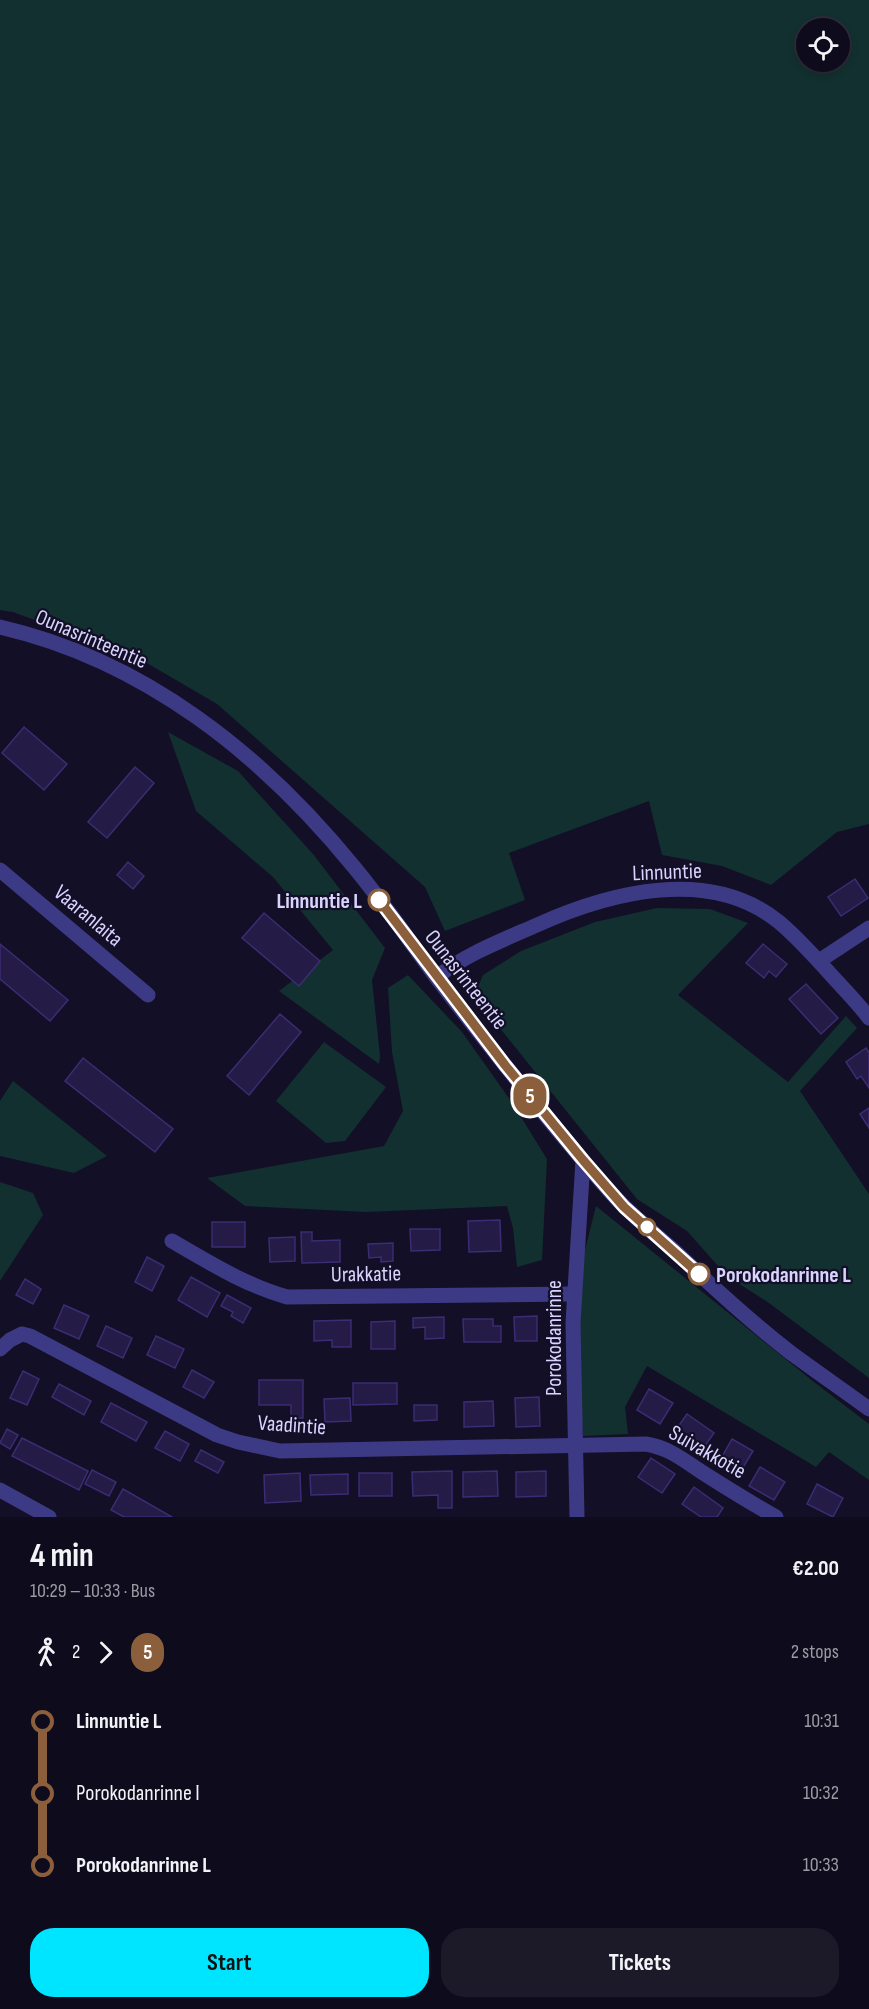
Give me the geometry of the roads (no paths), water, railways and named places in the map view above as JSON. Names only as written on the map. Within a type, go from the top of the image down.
[{"type":"street","name":"Ounasrinteentie","points":[[0,627],[56,642],[121,671],[195,715],[262,768],[308,813],[354,867],[436,977],[583,1160],[624,1207],[746,1317],[869,1409]]},
{"type":"street","name":"Vaaranlaita","points":[[0,870],[148,995]]},
{"type":"street","name":"Linnuntie","points":[[436,977],[461,960],[563,913],[639,892],[697,890],[718,893],[739,900],[778,922],[819,961],[869,1018]]},
{"type":"street","points":[[819,961],[869,928]]},
{"type":"street","name":"Porokodanrinne","points":[[577,1517],[573,1367],[574,1294],[583,1160]]},
{"type":"street","name":"Urakkatie","points":[[172,1241],[231,1275],[286,1297],[574,1294]]},
{"type":"street","name":"Vaadintie","points":[[0,1349],[10,1340],[22,1334],[30,1336],[217,1435],[280,1451],[576,1446]]},
{"type":"street","name":"Suivakkotie","points":[[576,1446],[646,1444],[663,1448],[776,1517]]},
{"type":"street","points":[[0,1490],[49,1517]]},
{"type":"place","name":"Linnuntie L","points":[[379,900]]},
{"type":"place","name":"Porokodanrinne L","points":[[699,1274]]}]
